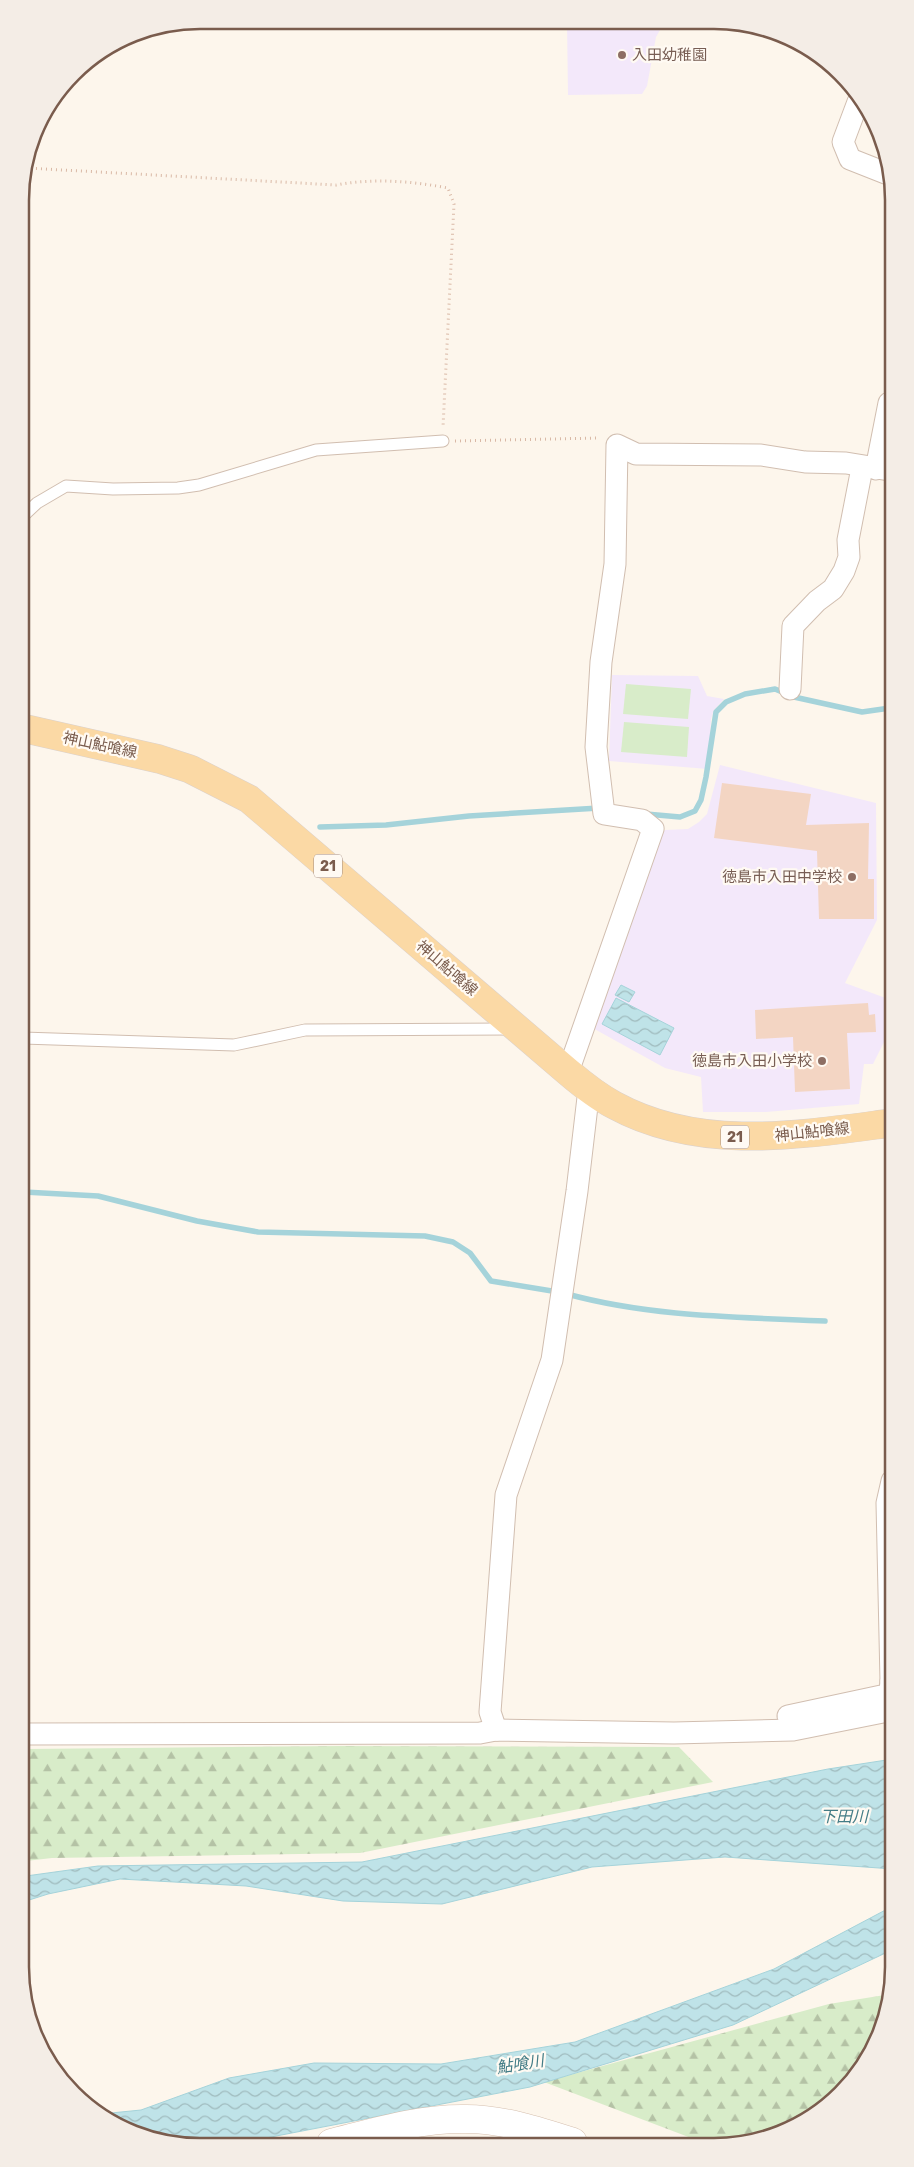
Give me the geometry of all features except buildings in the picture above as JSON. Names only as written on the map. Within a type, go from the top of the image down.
[{"type":"main road","name":"神山鮎喰線","points":[[29,730],[159,759],[190,769],[249,799],[568,1072],[589,1089],[614,1105],[641,1118],[699,1134],[730,1137],[766,1136],[885,1124]]},
{"type":"main road","points":[[351,2138],[434,2120],[466,2118],[524,2127],[560,2138]]},
{"type":"street","points":[[857,106],[843,142],[850,159],[883,172]]},
{"type":"street","points":[[790,688],[794,626],[817,601],[833,590],[844,571],[849,557],[848,540],[876,466],[885,422]]},
{"type":"street","points":[[568,1072],[653,829],[642,820],[604,814],[596,747],[601,662],[615,564],[616,445],[636,454],[761,455],[805,462],[876,466]]},
{"type":"street","points":[[496,1730],[490,1712],[506,1495],[552,1360],[563,1293],[589,1089]]},
{"type":"street","points":[[661,1733],[672,1725],[696,1721],[754,1720],[803,1714],[830,1706],[869,1700],[885,1695]]},
{"type":"street","points":[[29,1734],[480,1733],[496,1730],[661,1733],[793,1730],[885,1712]]},
{"type":"lane","points":[[29,510],[37,503],[66,486],[113,489],[178,488],[199,485],[316,450],[443,441]]},
{"type":"lane","points":[[29,1038],[234,1045],[306,1030],[517,1029]]},
{"type":"path","points":[[32,168],[336,185],[356,181],[417,182],[448,188],[454,204],[443,441],[601,438],[616,445]]},
{"type":"shaded area","points":[[567,29],[661,29],[656,37],[647,86],[642,94],[568,95]]},
{"type":"shaded area","points":[[612,675],[698,676],[707,696],[724,699],[714,710],[711,719],[708,769],[609,761]]},
{"type":"shaded area","points":[[720,765],[876,803],[877,920],[845,983],[885,998],[885,1040],[873,1064],[864,1064],[859,1104],[766,1112],[703,1112],[701,1077],[665,1068],[589,1026],[651,848],[665,830],[688,829],[707,814]]},
{"type":"green space","points":[[626,684],[691,689],[688,719],[623,714]]},
{"type":"green space","points":[[624,722],[689,727],[687,757],[621,752]]},
{"type":"green space","points":[[340,1746],[679,1747],[713,1782],[360,1853],[52,1858],[29,1861],[29,1749]]},
{"type":"green space","points":[[883,1995],[868,2043],[850,2071],[818,2103],[790,2121],[769,2129],[736,2137],[691,2138],[544,2082],[829,2004]]},
{"type":"water","points":[[621,985],[635,992],[629,1002],[615,995]]},
{"type":"water","points":[[616,998],[674,1028],[660,1055],[602,1024]]},
{"type":"water","name":"下田川","points":[[885,1760],[885,1868],[725,1857],[592,1867],[442,1904],[343,1901],[246,1886],[120,1879],[48,1894],[29,1900],[29,1876],[98,1866],[362,1862],[828,1769]]},
{"type":"water","name":"鮎喰川","points":[[885,1910],[885,1953],[733,2025],[530,2087],[266,2138],[178,2137],[145,2129],[124,2121],[111,2113],[141,2110],[229,2078],[314,2063],[441,2064],[575,2042],[774,1969]]},
{"type":"waterway","points":[[646,814],[680,817],[695,811],[701,800],[706,777],[716,712],[726,702],[745,694],[775,689],[794,697],[862,712],[885,709]]},
{"type":"waterway","points":[[320,827],[386,825],[469,816],[599,808]]},
{"type":"waterway","points":[[29,1192],[98,1196],[197,1221],[258,1232],[425,1236],[453,1242],[470,1253],[491,1281],[558,1292]]},
{"type":"waterway","points":[[567,1294],[599,1302],[663,1312],[825,1321]]},
{"type":"place","name":"入田幼稚園","points":[[622,55]]},
{"type":"place","name":"徳島市入田中学校","points":[[852,877]]},
{"type":"place","name":"徳島市入田小学校","points":[[822,1061]]}]
